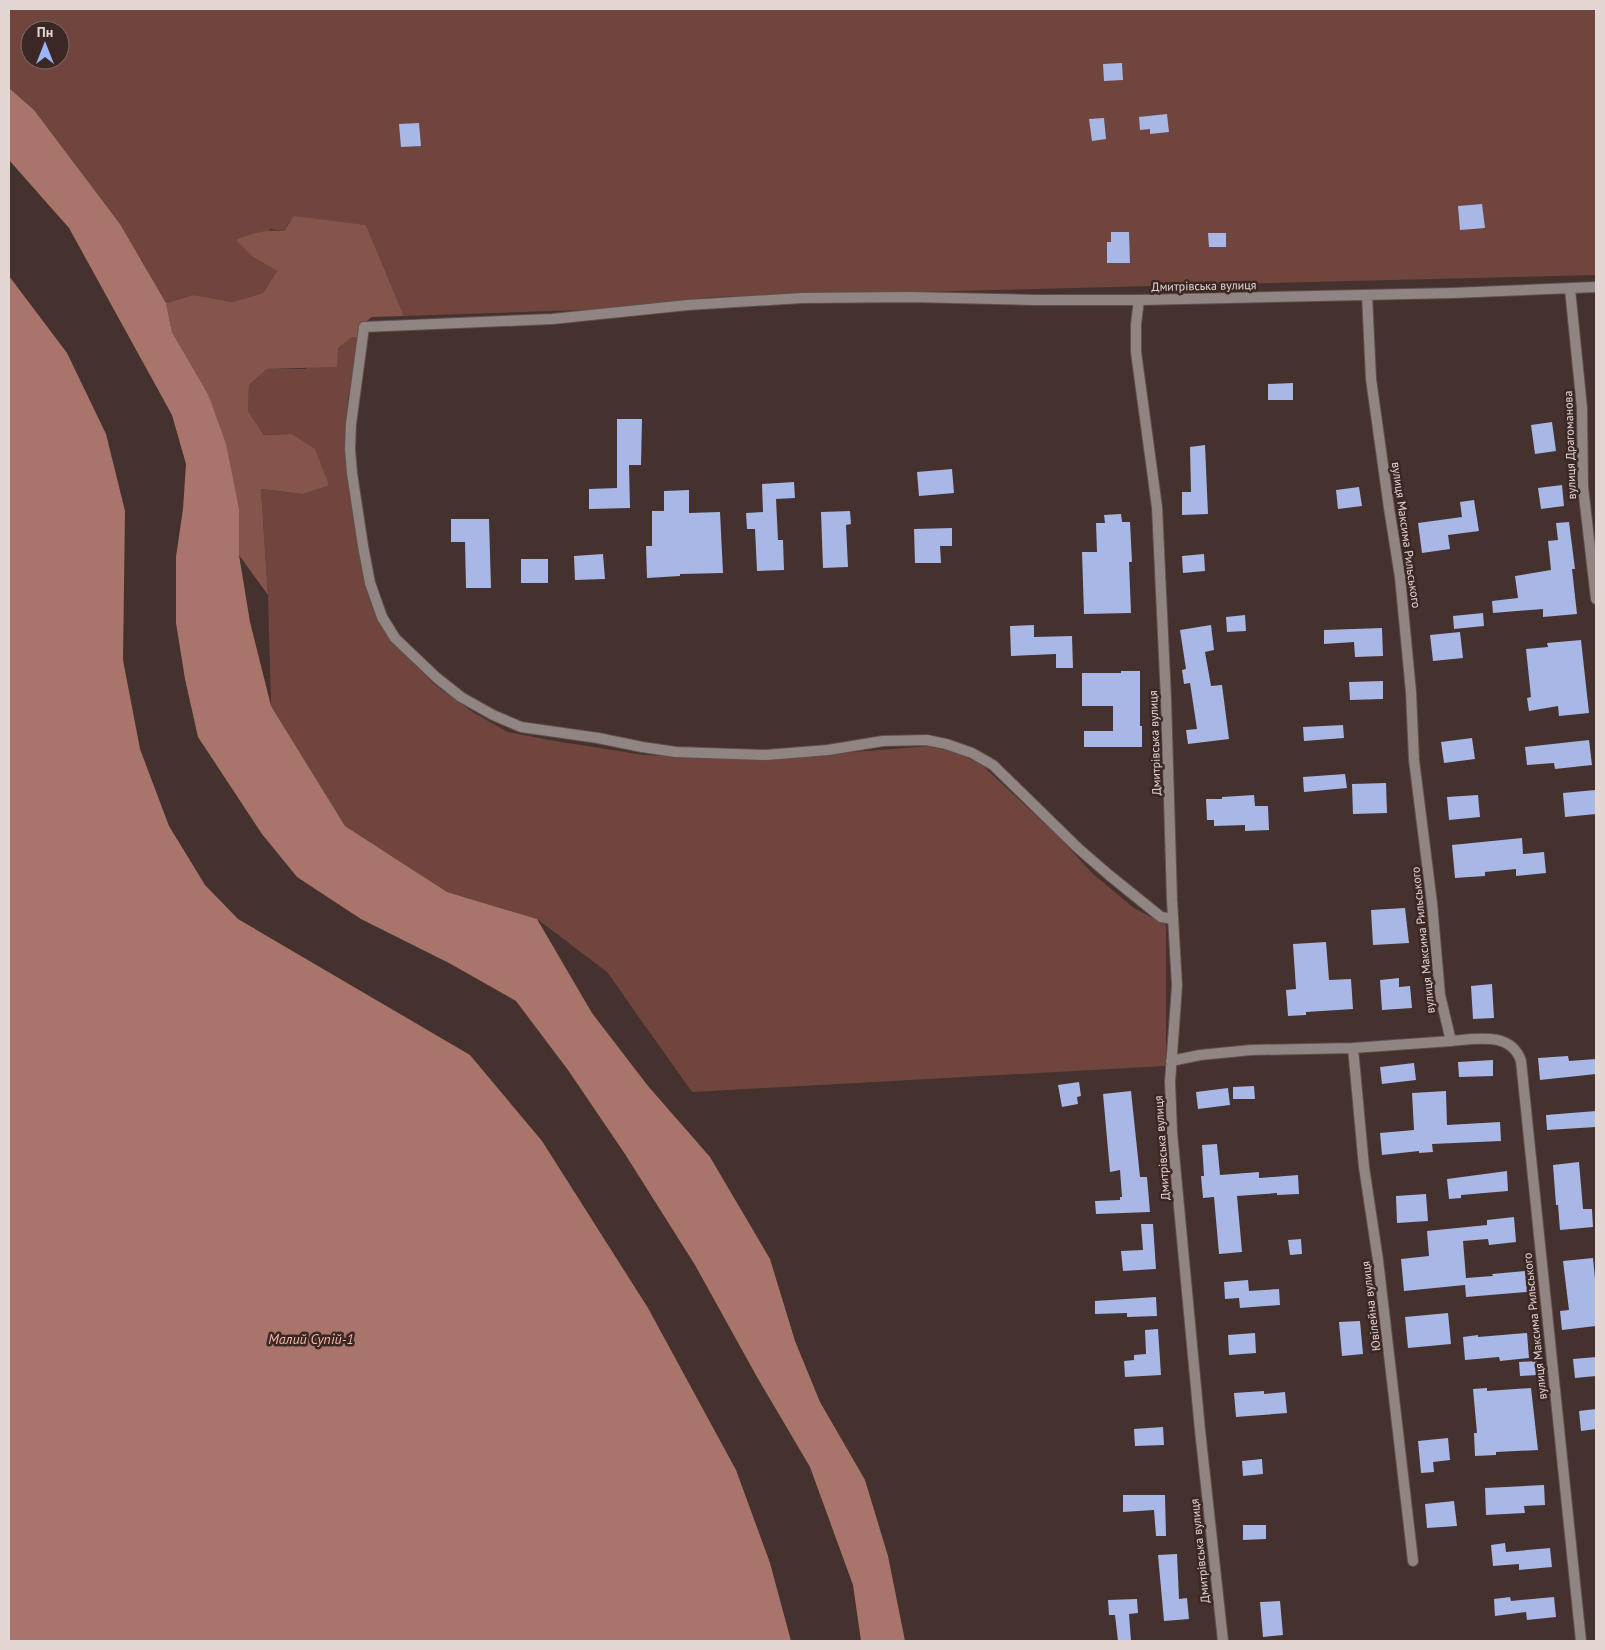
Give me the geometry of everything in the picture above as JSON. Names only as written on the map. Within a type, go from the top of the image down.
[{"type":"street","name":"Дмитрівська вулиця","points":[[1223,1641],[1200,1430],[1170,1100],[1176,1001],[1166,698],[1159,538],[1153,470],[1138,370],[1135,333],[1139,300],[1596,287]]},
{"type":"street","name":"вулиця Драгоманова","points":[[1570,289],[1582,408],[1583,488],[1596,599]]},
{"type":"street","name":"вулиця Максима Рильського","points":[[1367,295],[1372,379],[1402,593],[1411,692],[1414,760],[1432,903],[1440,995],[1450,1041],[1487,1038],[1501,1040],[1515,1049],[1521,1061],[1581,1641]]},
{"type":"street","points":[[1139,300],[910,297],[802,298],[688,305],[543,320],[364,327],[351,424],[350,459],[366,564],[374,598],[382,617],[400,643],[452,690],[493,715],[522,726],[676,752],[766,755],[828,750],[883,741],[926,740],[946,744],[972,753],[993,766],[1109,875],[1160,917],[1173,919]]},
{"type":"street","points":[[1171,1061],[1200,1055],[1251,1050],[1353,1048],[1450,1041]]},
{"type":"street","name":"Ювілейна вулиця","points":[[1353,1048],[1364,1167],[1378,1260],[1413,1561]]},
{"type":"shaded area","points":[[9,9],[1596,9],[1596,275],[712,297],[614,309],[404,316],[366,225],[290,221],[284,231],[270,229],[253,257],[277,271],[263,293],[232,302],[194,295],[166,303],[120,224],[34,110],[9,88]]},
{"type":"shaded area","points":[[294,216],[366,225],[404,316],[372,317],[364,323],[361,337],[352,337],[338,348],[337,367],[267,369],[249,385],[248,411],[264,435],[292,434],[315,449],[329,485],[303,494],[261,489],[268,595],[239,555],[239,509],[208,394],[172,332],[166,303],[194,295],[232,302],[263,293],[277,271],[253,257],[236,240],[260,232],[284,231]]},
{"type":"shaded area","points":[[352,337],[361,337],[348,399],[345,445],[353,513],[390,639],[435,685],[474,713],[508,732],[644,755],[754,760],[930,746],[959,754],[982,765],[1058,836],[1093,874],[1134,908],[1166,925],[1166,1066],[692,1092],[607,972],[537,919],[447,892],[345,826],[271,706],[268,595],[261,489],[303,494],[329,484],[292,434],[264,435],[248,411],[249,385],[267,369],[305,369]]},
{"type":"water","points":[[9,88],[34,110],[120,224],[166,303],[172,332],[208,394],[226,444],[239,509],[239,555],[250,622],[271,706],[345,826],[447,892],[537,919],[592,1013],[648,1086],[710,1157],[770,1259],[795,1341],[820,1402],[865,1480],[888,1556],[905,1641],[861,1641],[853,1585],[810,1467],[757,1377],[695,1265],[625,1154],[568,1070],[516,1001],[449,963],[361,919],[297,877],[262,834],[198,737],[185,679],[176,623],[176,557],[183,509],[186,464],[172,415],[69,228],[9,160]]},
{"type":"water","name":"Малий Супій-1","points":[[9,276],[67,353],[106,434],[125,511],[123,660],[140,749],[169,826],[205,885],[238,919],[470,1055],[542,1141],[648,1308],[736,1470],[770,1563],[791,1641],[9,1641]]},
{"type":"building","points":[[1122,63],[1123,80],[1104,81],[1103,64]]},
{"type":"building","points":[[1167,114],[1169,132],[1150,134],[1150,129],[1140,130],[1139,117]]},
{"type":"building","points":[[1104,118],[1106,139],[1092,141],[1089,119]]},
{"type":"building","points":[[419,123],[421,146],[401,147],[399,124]]},
{"type":"building","points":[[1482,204],[1485,228],[1460,230],[1458,206]]},
{"type":"building","points":[[1111,232],[1129,232],[1130,263],[1107,263],[1107,242],[1111,242]]},
{"type":"building","points":[[1208,233],[1226,233],[1226,247],[1209,247]]},
{"type":"building","points":[[1293,383],[1293,400],[1268,400],[1268,384]]},
{"type":"building","points":[[617,419],[642,419],[641,465],[629,465],[630,508],[589,509],[589,489],[617,488]]},
{"type":"building","points":[[1552,422],[1556,451],[1535,454],[1531,425]]},
{"type":"building","points":[[1205,445],[1208,514],[1182,515],[1182,492],[1191,492],[1190,447]]},
{"type":"building","points":[[952,469],[954,493],[919,496],[917,472]]},
{"type":"building","points":[[794,482],[795,498],[776,499],[778,540],[783,540],[784,570],[757,571],[755,529],[747,529],[746,513],[763,512],[762,484]]},
{"type":"building","points":[[1562,485],[1564,506],[1541,509],[1538,488]]},
{"type":"building","points":[[1359,487],[1362,506],[1338,509],[1336,490]]},
{"type":"building","points":[[689,490],[689,513],[720,512],[723,573],[680,574],[680,576],[647,578],[646,546],[652,546],[652,511],[664,511],[664,491]]},
{"type":"building","points":[[1474,500],[1479,531],[1448,535],[1450,549],[1422,553],[1418,523],[1462,517],[1460,502]]},
{"type":"building","points":[[850,511],[851,524],[846,525],[848,567],[823,568],[821,512]]},
{"type":"building","points":[[1121,514],[1122,522],[1130,522],[1132,562],[1129,562],[1131,613],[1084,614],[1082,552],[1097,552],[1096,523],[1105,523],[1104,515]]},
{"type":"building","points":[[451,519],[489,519],[491,588],[466,588],[465,542],[451,542]]},
{"type":"building","points":[[1569,522],[1575,569],[1572,569],[1577,614],[1543,617],[1543,609],[1493,613],[1492,601],[1518,598],[1515,576],[1551,570],[1548,541],[1558,540],[1556,523]]},
{"type":"building","points":[[952,528],[952,546],[940,546],[941,563],[915,563],[914,529]]},
{"type":"building","points":[[603,554],[605,579],[575,580],[574,556]]},
{"type":"building","points":[[1204,554],[1205,571],[1183,573],[1182,556]]},
{"type":"building","points":[[521,559],[548,559],[548,583],[521,583]]},
{"type":"building","points":[[1483,613],[1484,626],[1454,629],[1453,616]]},
{"type":"building","points":[[1245,615],[1246,631],[1227,632],[1226,617]]},
{"type":"building","points":[[1034,625],[1034,637],[1072,636],[1073,668],[1056,668],[1056,654],[1011,656],[1010,626]]},
{"type":"building","points":[[1211,625],[1214,650],[1205,652],[1211,686],[1222,685],[1229,739],[1188,744],[1186,730],[1197,729],[1190,683],[1184,684],[1182,670],[1186,669],[1180,630]]},
{"type":"building","points":[[1382,628],[1383,656],[1355,657],[1354,642],[1324,644],[1324,630]]},
{"type":"building","points":[[1460,632],[1463,658],[1433,661],[1430,635]]},
{"type":"building","points":[[1581,640],[1589,713],[1559,716],[1558,706],[1529,711],[1527,698],[1531,697],[1526,649],[1548,647],[1547,643]]},
{"type":"building","points":[[1121,671],[1140,671],[1142,747],[1084,747],[1084,731],[1113,731],[1113,706],[1082,706],[1082,673],[1121,673]]},
{"type":"building","points":[[1383,681],[1383,699],[1350,700],[1349,682]]},
{"type":"building","points":[[1343,725],[1344,738],[1304,741],[1303,727]]},
{"type":"building","points":[[1472,738],[1475,759],[1444,763],[1441,742]]},
{"type":"building","points":[[1589,740],[1592,765],[1555,769],[1554,763],[1527,765],[1525,747]]},
{"type":"building","points":[[1345,774],[1347,788],[1304,792],[1303,777]]},
{"type":"building","points":[[1386,783],[1387,813],[1353,814],[1352,784]]},
{"type":"building","points":[[1595,790],[1596,814],[1565,817],[1563,793]]},
{"type":"building","points":[[1254,795],[1255,806],[1268,806],[1269,830],[1245,831],[1245,825],[1214,826],[1214,820],[1207,820],[1206,799]]},
{"type":"building","points":[[1478,795],[1480,817],[1449,820],[1447,797]]},
{"type":"building","points":[[1522,838],[1523,854],[1544,852],[1546,873],[1516,876],[1516,869],[1485,872],[1485,876],[1455,878],[1452,845]]},
{"type":"building","points":[[1405,908],[1409,943],[1373,945],[1371,910]]},
{"type":"building","points":[[1326,942],[1329,980],[1351,979],[1353,1009],[1306,1012],[1306,1015],[1288,1016],[1286,990],[1296,989],[1293,944]]},
{"type":"building","points":[[1399,978],[1399,987],[1410,986],[1412,1008],[1382,1010],[1380,980]]},
{"type":"building","points":[[1492,984],[1494,1018],[1473,1019],[1471,986]]},
{"type":"building","points":[[1568,1056],[1569,1061],[1596,1059],[1596,1074],[1540,1080],[1538,1058]]},
{"type":"building","points":[[1493,1060],[1493,1076],[1459,1077],[1458,1062]]},
{"type":"building","points":[[1414,1063],[1416,1080],[1382,1084],[1380,1067]]},
{"type":"building","points":[[1079,1082],[1081,1096],[1077,1097],[1078,1104],[1062,1107],[1058,1085]]},
{"type":"building","points":[[1254,1086],[1255,1099],[1233,1099],[1233,1087]]},
{"type":"building","points":[[1228,1088],[1230,1105],[1198,1109],[1196,1092]]},
{"type":"building","points":[[1131,1091],[1140,1177],[1147,1177],[1150,1212],[1096,1214],[1095,1201],[1120,1200],[1120,1197],[1122,1197],[1120,1170],[1110,1172],[1103,1094]]},
{"type":"building","points":[[1446,1091],[1447,1125],[1500,1122],[1501,1141],[1432,1144],[1433,1152],[1419,1153],[1419,1151],[1382,1155],[1380,1133],[1414,1130],[1412,1093]]},
{"type":"building","points":[[1596,1111],[1596,1127],[1547,1130],[1546,1115]]},
{"type":"building","points":[[1217,1144],[1220,1175],[1259,1172],[1259,1178],[1298,1175],[1299,1194],[1277,1195],[1277,1193],[1237,1196],[1242,1252],[1219,1254],[1214,1197],[1203,1198],[1201,1176],[1204,1176],[1202,1145]]},
{"type":"building","points":[[1579,1162],[1583,1209],[1592,1209],[1593,1227],[1560,1230],[1553,1165]]},
{"type":"building","points":[[1507,1171],[1508,1191],[1461,1195],[1461,1198],[1449,1199],[1447,1179]]},
{"type":"building","points":[[1426,1194],[1428,1221],[1397,1223],[1396,1196]]},
{"type":"building","points":[[1514,1217],[1516,1242],[1489,1245],[1488,1239],[1463,1241],[1466,1278],[1525,1271],[1527,1292],[1466,1297],[1465,1285],[1404,1291],[1401,1259],[1429,1256],[1427,1231],[1487,1225],[1487,1220]]},
{"type":"building","points":[[1141,1224],[1153,1224],[1156,1269],[1123,1271],[1121,1251],[1143,1250]]},
{"type":"building","points":[[1301,1239],[1302,1254],[1290,1255],[1288,1240]]},
{"type":"building","points":[[1593,1258],[1596,1289],[1596,1326],[1562,1330],[1560,1311],[1569,1310],[1563,1261]]},
{"type":"building","points":[[1248,1280],[1249,1291],[1279,1289],[1280,1305],[1240,1308],[1239,1298],[1225,1299],[1224,1282]]},
{"type":"building","points":[[1156,1297],[1157,1316],[1127,1317],[1127,1313],[1095,1314],[1095,1301]]},
{"type":"building","points":[[1448,1313],[1451,1344],[1408,1348],[1405,1317]]},
{"type":"building","points":[[1360,1321],[1363,1354],[1342,1356],[1339,1322]]},
{"type":"building","points":[[1158,1329],[1161,1375],[1125,1377],[1124,1361],[1134,1360],[1134,1355],[1146,1354],[1145,1330]]},
{"type":"building","points":[[1255,1333],[1256,1353],[1229,1355],[1228,1335]]},
{"type":"building","points":[[1527,1333],[1529,1358],[1500,1361],[1499,1357],[1465,1360],[1463,1337]]},
{"type":"building","points":[[1596,1357],[1596,1376],[1575,1378],[1573,1359]]},
{"type":"building","points":[[1537,1361],[1538,1375],[1520,1376],[1519,1362]]},
{"type":"building","points":[[1487,1388],[1487,1391],[1531,1388],[1538,1450],[1496,1452],[1496,1455],[1475,1456],[1474,1433],[1477,1433],[1473,1389]]},
{"type":"building","points":[[1264,1391],[1264,1394],[1285,1392],[1287,1413],[1236,1417],[1234,1393]]},
{"type":"building","points":[[1596,1409],[1596,1429],[1581,1431],[1579,1411]]},
{"type":"building","points":[[1163,1427],[1164,1445],[1135,1446],[1134,1429]]},
{"type":"building","points":[[1448,1438],[1450,1460],[1433,1462],[1434,1472],[1421,1473],[1418,1441]]},
{"type":"building","points":[[1262,1459],[1263,1474],[1243,1476],[1242,1461]]},
{"type":"building","points":[[1544,1485],[1545,1505],[1524,1506],[1525,1513],[1486,1515],[1485,1488]]},
{"type":"building","points":[[1123,1495],[1165,1495],[1166,1536],[1156,1536],[1154,1510],[1123,1512]]},
{"type":"building","points":[[1454,1501],[1457,1526],[1427,1528],[1425,1504]]},
{"type":"building","points":[[1243,1525],[1266,1525],[1266,1539],[1243,1540]]},
{"type":"building","points":[[1505,1543],[1506,1552],[1550,1548],[1552,1567],[1519,1570],[1519,1564],[1493,1566],[1491,1545]]},
{"type":"building","points":[[1177,1554],[1179,1599],[1187,1598],[1189,1619],[1164,1621],[1158,1555]]},
{"type":"building","points":[[1510,1597],[1511,1601],[1554,1597],[1556,1617],[1527,1620],[1526,1612],[1495,1616],[1494,1599]]},
{"type":"building","points":[[1137,1599],[1138,1613],[1129,1614],[1131,1641],[1118,1641],[1115,1615],[1109,1615],[1108,1600]]},
{"type":"building","points":[[1280,1601],[1283,1635],[1263,1637],[1260,1602]]}]
